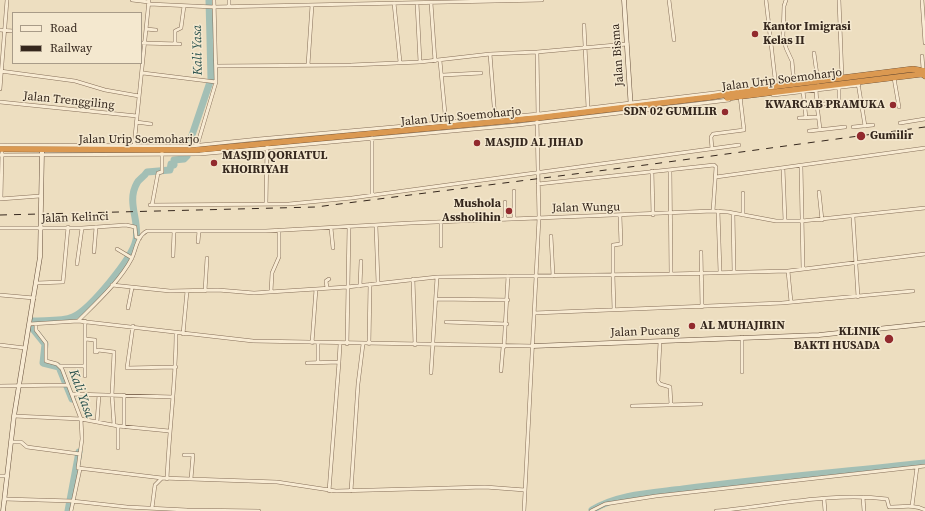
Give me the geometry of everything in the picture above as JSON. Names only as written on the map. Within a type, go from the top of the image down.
[{"type":"highway","name":"Jalan Urip Soemoharjo","points":[[1,153],[133,148],[196,148],[372,137],[538,119],[711,97],[776,86],[794,84],[817,85],[841,82],[913,69],[924,72]]},
{"type":"highway","name":"Jalan Urip Soemoharjo","points":[[841,82],[858,84],[924,72]]},
{"type":"highway","name":"Jalan Urip Soemoharjo","points":[[1,153],[162,153],[267,146],[278,143],[446,124],[495,120],[538,119],[588,110],[741,97],[803,90],[817,85]]},
{"type":"street","points":[[0,90],[2,30],[7,0]]},
{"type":"street","points":[[132,0],[205,7],[384,2],[431,3],[449,1],[542,0]]},
{"type":"street","points":[[214,0],[212,7],[216,66],[196,148],[446,124],[443,75],[440,60]]},
{"type":"street","points":[[229,0],[229,6]]},
{"type":"street","points":[[270,6],[271,0]]},
{"type":"street","points":[[284,5],[285,0]]},
{"type":"street","points":[[300,0],[300,5]]},
{"type":"street","name":"Jalan Bisma","points":[[624,0],[631,107]]},
{"type":"street","points":[[669,0],[674,40]]},
{"type":"street","points":[[766,0],[776,86]]},
{"type":"street","points":[[786,0],[784,6],[783,36],[786,48],[792,61],[794,84]]},
{"type":"street","points":[[817,105],[839,101],[841,82],[839,0]]},
{"type":"street","points":[[922,0],[925,43]]},
{"type":"street","points":[[0,145],[133,148],[140,96],[143,43],[149,2]]},
{"type":"street","points":[[420,2],[420,62]]},
{"type":"street","points":[[394,3],[400,62]]},
{"type":"street","points":[[431,3],[435,61]]},
{"type":"street","points":[[308,64],[312,5]]},
{"type":"street","points":[[175,44],[175,31],[181,28],[184,6]]},
{"type":"street","points":[[584,26],[588,110]]},
{"type":"street","points":[[146,29],[156,30]]},
{"type":"street","points":[[2,30],[12,31]]},
{"type":"street","points":[[143,43],[180,44]]},
{"type":"street","points":[[216,66],[308,64],[351,65],[420,62],[490,54],[537,52],[627,44]]},
{"type":"street","points":[[78,321],[112,285],[131,257],[139,238],[147,232],[279,230],[539,218],[537,52]]},
{"type":"street","points":[[814,53],[820,129]]},
{"type":"street","points":[[490,54],[495,120]]},
{"type":"street","points":[[922,56],[924,72]]},
{"type":"street","points":[[1,71],[75,81],[105,90],[140,96]]},
{"type":"street","points":[[142,72],[212,81]]},
{"type":"street","points":[[443,75],[481,73]]},
{"type":"street","points":[[894,77],[899,107]]},
{"type":"street","points":[[817,85],[841,82]]},
{"type":"street","points":[[858,84],[864,126]]},
{"type":"street","points":[[803,90],[806,118]]},
{"type":"street","points":[[538,119],[741,97],[744,130],[712,134],[712,149]]},
{"type":"street","name":"Jalan Trenggiling","points":[[0,102],[137,116]]},
{"type":"street","points":[[799,118],[818,117]]},
{"type":"street","points":[[900,124],[925,119]]},
{"type":"street","points":[[136,122],[151,124]]},
{"type":"street","points":[[853,127],[873,125]]},
{"type":"street","points":[[808,131],[844,127]]},
{"type":"street","points":[[266,204],[267,146],[372,137],[372,195]]},
{"type":"street","points":[[162,153],[162,171],[158,173],[151,205],[289,204],[372,195],[739,145]]},
{"type":"street","points":[[716,177],[925,148]]},
{"type":"street","points":[[1,153],[1,198],[40,196]]},
{"type":"street","points":[[41,154],[40,229],[37,283],[34,298],[34,324],[36,330],[46,343],[46,361],[60,366],[85,366]]},
{"type":"street","points":[[538,184],[714,165],[716,167],[716,177],[713,211]]},
{"type":"street","points":[[801,166],[803,269]]},
{"type":"street","points":[[783,168],[785,221]]},
{"type":"street","points":[[670,170],[671,274]]},
{"type":"street","points":[[652,171],[653,215]]},
{"type":"street","points":[[514,191],[514,219]]},
{"type":"street","points":[[819,192],[822,220]]},
{"type":"street","points":[[743,193],[743,215]]},
{"type":"street","points":[[505,202],[505,220]]},
{"type":"street","name":"Jalan Wungu","points":[[524,511],[539,218],[653,215],[713,211],[802,222],[925,208]]},
{"type":"street","points":[[718,212],[720,272]]},
{"type":"street","points":[[733,213],[734,272]]},
{"type":"street","points":[[614,310],[612,245],[621,244],[620,216]]},
{"type":"street","points":[[853,217],[858,297]]},
{"type":"street","points":[[441,222],[441,246]]},
{"type":"street","name":"Jalan Kelinci","points":[[0,228],[40,229],[134,226],[139,238]]},
{"type":"street","points":[[376,226],[378,283]]},
{"type":"street","points":[[37,283],[58,284],[63,282],[68,227]]},
{"type":"street","points":[[94,252],[96,227]]},
{"type":"street","points":[[347,344],[349,227]]},
{"type":"street","points":[[77,264],[82,228]]},
{"type":"street","points":[[331,228],[333,248]]},
{"type":"street","points":[[271,292],[272,273],[279,257],[279,230]]},
{"type":"street","points":[[198,242],[199,231]]},
{"type":"street","points":[[173,256],[174,232]]},
{"type":"street","points":[[551,236],[553,276]]},
{"type":"street","points":[[117,249],[131,257]]},
{"type":"street","points":[[701,252],[702,307]]},
{"type":"street","points":[[112,285],[186,293],[205,291],[271,292],[347,288],[378,283],[437,277],[701,274],[720,272],[788,271],[925,254]]},
{"type":"street","points":[[205,291],[207,258]]},
{"type":"street","points":[[360,286],[361,261]]},
{"type":"street","points":[[788,271],[791,302]]},
{"type":"street","points":[[500,371],[507,324],[508,276]]},
{"type":"street","points":[[430,373],[434,346],[437,277]]},
{"type":"street","points":[[327,288],[326,281],[329,279]]},
{"type":"street","points":[[413,279],[415,345]]},
{"type":"street","points":[[369,344],[370,284]]},
{"type":"street","points":[[128,308],[132,288]]},
{"type":"street","points":[[312,343],[316,289]]},
{"type":"street","points":[[534,313],[791,302],[913,291]]},
{"type":"street","points":[[183,334],[186,293]]},
{"type":"street","points":[[0,295],[34,298]]},
{"type":"street","points":[[436,299],[508,300]]},
{"type":"street","points":[[34,324],[85,321],[133,326],[183,334],[253,341],[434,346],[533,346]]},
{"type":"street","points":[[85,321],[85,376]]},
{"type":"street","points":[[446,322],[507,324]]},
{"type":"street","points":[[3,511],[18,387],[25,348],[34,324]]},
{"type":"street","name":"Jalan Pucang","points":[[533,346],[819,335],[925,324]]},
{"type":"street","points":[[133,326],[127,368],[176,367]]},
{"type":"street","points":[[167,479],[169,431],[176,367],[176,333]]},
{"type":"street","points":[[742,337],[742,372]]},
{"type":"street","points":[[85,339],[95,340],[95,352],[100,350],[114,352],[112,395],[114,425]]},
{"type":"street","points":[[660,342],[658,381],[660,384],[670,387],[671,405]]},
{"type":"street","points":[[318,343],[318,362]]},
{"type":"street","points":[[329,491],[340,344]]},
{"type":"street","points":[[351,491],[358,384],[363,344]]},
{"type":"street","points":[[0,345],[25,348]]},
{"type":"street","points":[[307,363],[339,362]]},
{"type":"street","points":[[60,366],[66,385],[73,394],[82,439],[78,468],[80,468],[71,501],[71,511]]},
{"type":"street","points":[[0,386],[18,387],[66,385]]},
{"type":"street","points":[[73,394],[173,397]]},
{"type":"street","points":[[97,422],[98,395]]},
{"type":"street","points":[[124,395],[124,426]]},
{"type":"street","points":[[632,406],[701,404]]},
{"type":"street","points":[[14,416],[79,419],[118,426],[169,431]]},
{"type":"street","points":[[118,426],[118,448]]},
{"type":"street","points":[[11,442],[21,442],[27,447],[79,454]]},
{"type":"street","points":[[184,455],[193,455],[191,479]]},
{"type":"street","points":[[591,511],[605,504],[656,496],[788,483],[925,466]]},
{"type":"street","points":[[912,506],[917,467]]},
{"type":"street","points":[[80,468],[167,479],[278,482],[329,491],[485,487],[524,490]]},
{"type":"street","points":[[0,476],[7,476]]},
{"type":"street","points":[[152,508],[155,485],[162,478]]},
{"type":"street","points":[[864,497],[864,511]]},
{"type":"street","points":[[716,511],[824,499],[864,497],[887,499],[889,507],[908,508],[912,506],[920,507],[925,510]]},
{"type":"street","points":[[5,499],[71,501],[152,508],[259,511]]},
{"type":"street","points":[[824,499],[825,511]]},
{"type":"waterway","name":"Kali Yasa","points":[[189,144],[211,79],[209,0]]},
{"type":"waterway","name":"Kali Yasa","points":[[72,399],[59,367],[43,363],[45,344],[33,329],[33,321],[69,319],[80,312],[99,294],[119,271],[127,259],[136,240],[137,233],[133,197],[134,190],[138,182],[147,172],[170,170],[171,164],[174,165],[174,160],[184,159],[187,156]]},
{"type":"waterway","name":"Kali Yasa","points":[[68,511],[79,452]]},
{"type":"waterway","points":[[592,510],[624,497],[647,493],[925,463]]},
{"type":"railway","points":[[0,215],[316,207],[653,164],[925,127]]},
{"type":"place","name":"Kantor Imigrasi Kelas II","points":[[755,34]]},
{"type":"place","name":"KWARCAB PRAMUKA","points":[[893,105]]},
{"type":"place","name":"SDN 02 GUMILIR","points":[[725,112]]},
{"type":"place","name":"Gumilir","points":[[861,136]]},
{"type":"place","name":"MASJID AL JIHAD","points":[[477,143]]},
{"type":"place","name":"MASJID QORIATUL KHOIRIYAH","points":[[214,163]]},
{"type":"place","name":"Mushola Assholihin","points":[[509,211]]},
{"type":"place","name":"AL MUHAJIRIN","points":[[692,326]]},
{"type":"place","name":"KLINIK BAKTI HUSADA","points":[[889,339]]}]
